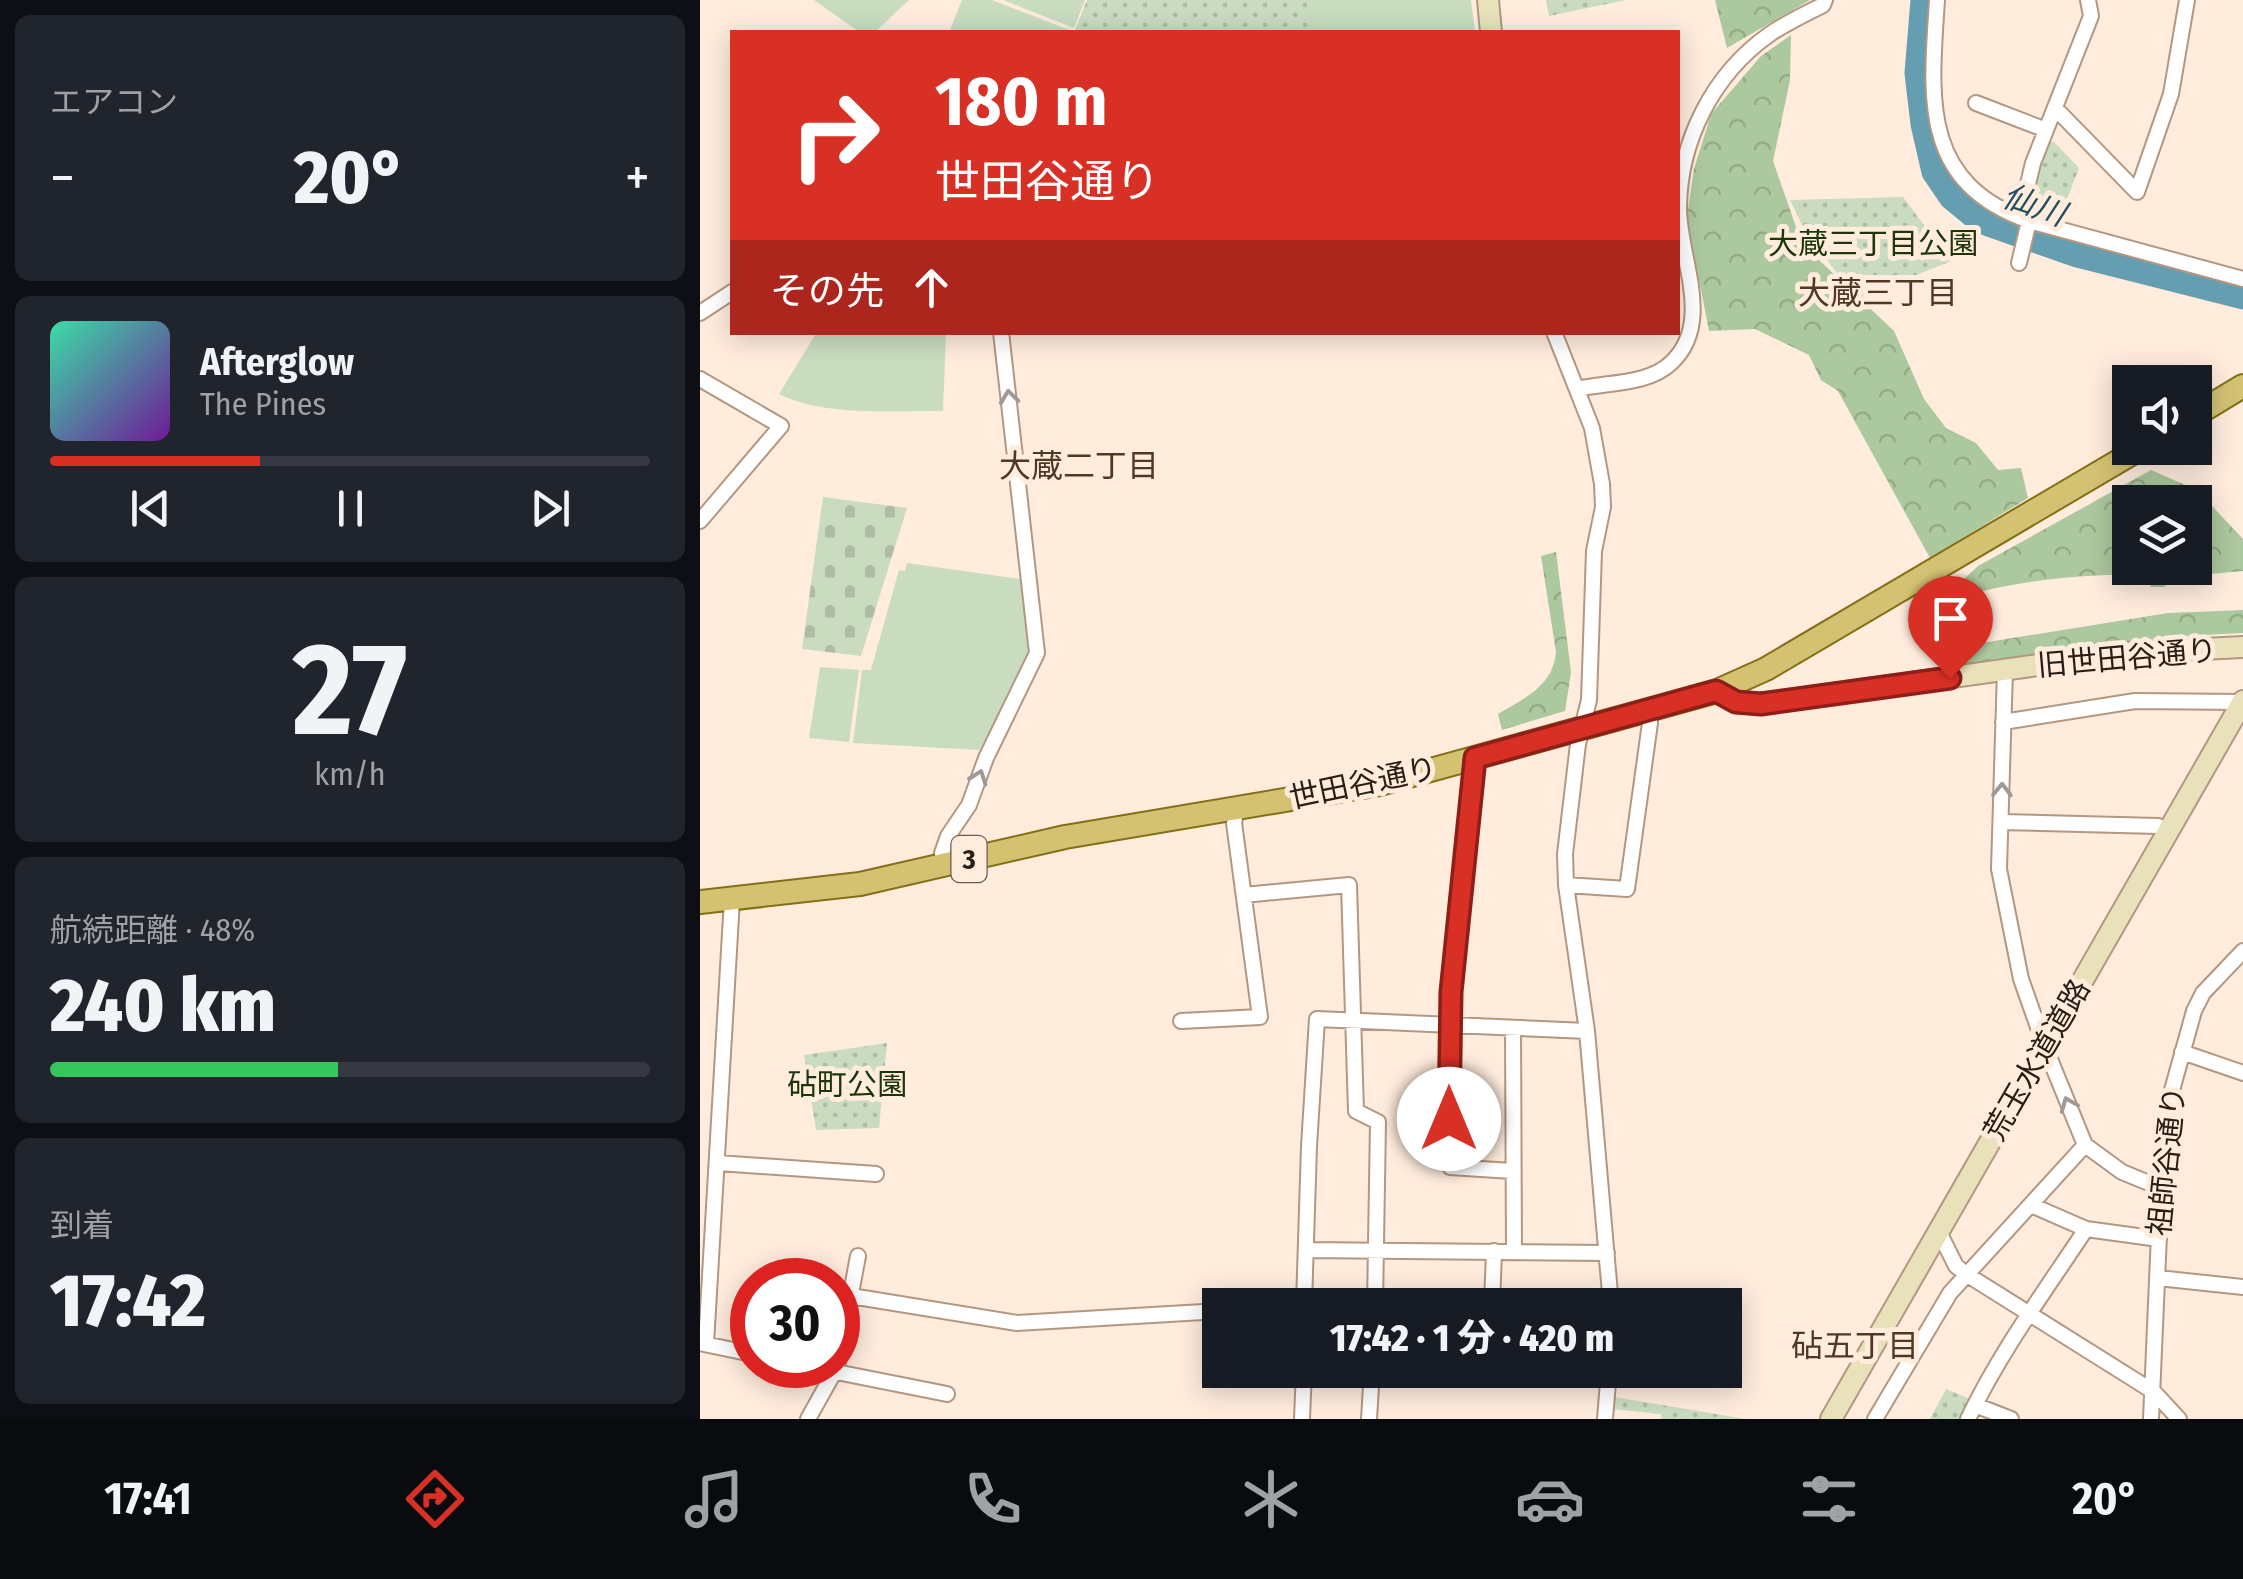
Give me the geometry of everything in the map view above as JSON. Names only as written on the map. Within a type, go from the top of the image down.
[{"type":"main road","points":[[1488,0],[1492,30]]},
{"type":"main road","points":[[2212,405],[2243,386]]},
{"type":"main road","name":"世田谷通り","points":[[700,902],[860,884],[1065,837],[1380,784],[1716,691],[1766,669],[2112,465]]},
{"type":"main road","name":"旧世田谷通り","points":[[1716,691],[1747,704],[1778,702],[2123,653],[2243,647]]},
{"type":"main road","points":[[1766,669],[1760,679],[1762,687],[1767,697],[1778,702]]},
{"type":"main road","name":"荒玉水道道路","points":[[1831,1419],[2242,702]]},
{"type":"street","points":[[1680,194],[1681,173],[1704,106],[1744,55],[1770,33],[1824,0]]},
{"type":"street","points":[[1937,0],[1932,101],[1944,147],[1954,166],[1977,192],[2001,210],[2029,221],[2243,279]]},
{"type":"street","points":[[2020,258],[2029,221],[2032,163],[2091,16],[2088,0]]},
{"type":"street","points":[[2055,108],[2137,192],[2171,94],[2187,0]]},
{"type":"street","points":[[1976,103],[2046,130]]},
{"type":"street","points":[[1577,389],[1646,378],[1668,366],[1690,338],[1694,316],[1680,221]]},
{"type":"street","points":[[700,313],[730,293]]},
{"type":"street","points":[[944,865],[942,853],[948,836],[969,805],[986,758],[1037,653],[1001,335]]},
{"type":"street","points":[[1555,335],[1592,428],[1603,506],[1594,551],[1591,678],[1578,744],[1565,854],[1587,1032],[1610,1288]]},
{"type":"street","points":[[700,379],[781,426],[700,521]]},
{"type":"street","points":[[2005,670],[1999,869],[2013,941],[2045,1048],[2084,1145],[2122,1172],[2161,1188]]},
{"type":"street","points":[[2003,722],[2136,701],[2242,702]]},
{"type":"street","points":[[1566,885],[1627,889],[1650,723],[1648,709]]},
{"type":"street","points":[[1475,758],[1449,1025],[1450,1167],[1512,1170]]},
{"type":"street","points":[[1181,1021],[1260,1016],[1234,822],[1237,808]]},
{"type":"street","points":[[2001,822],[2158,826],[2168,831]]},
{"type":"street","points":[[1244,896],[1349,885],[1356,1111],[1378,1122],[1376,1288]]},
{"type":"street","points":[[730,1350],[703,1344],[718,1163],[732,899]]},
{"type":"street","name":"祖師谷通り","points":[[2152,1419],[2161,1188],[2169,1101],[2194,1011],[2203,993],[2243,951]]},
{"type":"street","points":[[1304,1288],[1308,1146],[1318,1019],[1587,1032]]},
{"type":"street","points":[[1513,1028],[1514,1251]]},
{"type":"street","points":[[2182,1052],[2243,1073]]},
{"type":"street","points":[[1874,1419],[1918,1344],[1966,1274],[2084,1145]]},
{"type":"street","points":[[718,1163],[876,1174]]},
{"type":"street","points":[[2032,1206],[2086,1229],[2159,1239]]},
{"type":"street","points":[[2011,1419],[1972,1412],[2030,1312],[2086,1229]]},
{"type":"street","points":[[1939,1232],[1956,1266],[1966,1274],[2154,1392],[2179,1419]]},
{"type":"street","points":[[1306,1250],[1607,1253]]},
{"type":"street","points":[[1493,1288],[1494,1251]]},
{"type":"street","points":[[2158,1278],[2243,1286]]},
{"type":"street","points":[[860,1297],[1018,1322],[1202,1311]]},
{"type":"street","points":[[860,1373],[947,1394]]},
{"type":"street","points":[[808,1419],[825,1388]]},
{"type":"street","points":[[1302,1419],[1303,1388]]},
{"type":"street","points":[[1369,1419],[1371,1388]]},
{"type":"street","points":[[1605,1419],[1608,1388]]},
{"type":"green space","points":[[814,0],[909,0],[877,30],[856,30]]},
{"type":"green space","points":[[962,0],[992,0],[1069,30],[950,30]]},
{"type":"green space","points":[[1003,0],[1085,0],[1074,28]]},
{"type":"green space","points":[[1087,0],[1471,0],[1475,30],[1075,30]]},
{"type":"green space","points":[[1307,0],[1469,0],[1474,30],[1311,30]]},
{"type":"green space","points":[[1546,0],[1626,0],[1549,16]]},
{"type":"green space","points":[[1715,0],[1810,0],[1727,48]]},
{"type":"green space","points":[[1791,35],[1790,80],[1773,161],[1802,244],[1894,331],[1924,399],[1946,428],[1976,443],[1998,470],[2021,468],[2028,498],[1930,558],[1838,391],[1821,380],[1809,355],[1755,329],[1709,331],[1687,217],[1694,169],[1711,114],[1761,56]]},
{"type":"green space","points":[[2047,142],[2054,142],[2079,168],[2058,223],[2036,217],[2033,189]]},
{"type":"green space","name":"大蔵三丁目公園","points":[[1903,197],[1923,224],[1964,256],[1856,299],[1804,229],[1790,200]]},
{"type":"green space","points":[[815,335],[946,335],[943,411],[837,409],[779,394]]},
{"type":"green space","points":[[2151,470],[2186,485],[2124,485]]},
{"type":"green space","points":[[2112,492],[2112,575],[2031,582],[1964,596],[1962,581],[1978,566]]},
{"type":"green space","points":[[823,497],[907,508],[861,656],[802,649]]},
{"type":"green space","points":[[2212,506],[2243,539],[2243,571],[2212,574]]},
{"type":"green space","points":[[1556,552],[1571,672],[1565,711],[1502,730],[1498,714],[1536,690],[1554,664],[1556,652],[1541,556]]},
{"type":"green space","points":[[907,563],[1020,579],[1030,628],[1027,658],[1012,694],[979,750],[853,743],[862,670],[871,670],[899,570],[905,571]]},
{"type":"green space","points":[[2243,610],[2243,633],[2165,637],[1958,668],[1951,648],[2168,613]]},
{"type":"green space","points":[[820,667],[859,670],[849,742],[809,738]]},
{"type":"green space","name":"砧町公園","points":[[887,1043],[879,1128],[816,1130],[804,1055]]},
{"type":"green space","points":[[1946,1389],[1970,1399],[1960,1419],[1930,1419]]},
{"type":"green space","points":[[1614,1397],[1746,1419],[1661,1419],[1661,1414],[1612,1409]]},
{"type":"waterway","name":"仙川","points":[[1923,0],[1917,73],[1923,124],[1934,172],[1951,197],[1980,221],[2077,255],[2243,297]]},
{"type":"district","name":"大蔵三丁目","points":[[1878,293]]},
{"type":"district","name":"大蔵二丁目","points":[[1079,466]]},
{"type":"district","name":"砧五丁目","points":[[1855,1346]]},
{"type":"route","points":[[1449,1119],[1451,992],[1475,758],[1716,691],[1736,702],[1761,704],[1950,678]]}]
